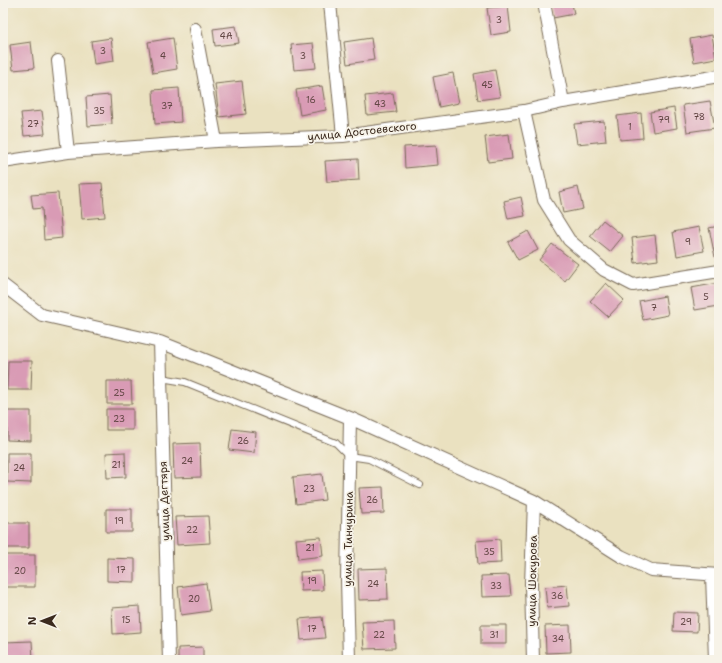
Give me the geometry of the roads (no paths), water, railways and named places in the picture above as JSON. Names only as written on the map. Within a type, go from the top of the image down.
[{"type":"street","points":[[330,3],[343,136]]},
{"type":"street","points":[[544,3],[563,102]]},
{"type":"street","points":[[195,29],[216,141]]},
{"type":"street","points":[[58,61],[68,152]]},
{"type":"street","name":"улица Достоевского","points":[[3,162],[68,152],[216,141],[343,136],[524,111],[563,102],[719,76]]},
{"type":"street","points":[[524,111],[544,200],[569,240],[604,270],[633,285],[719,271]]},
{"type":"street","points":[[3,285],[42,315],[160,342],[350,418],[534,501],[621,556],[651,570],[715,575],[715,660]]},
{"type":"street","name":"улица Дегтяря","points":[[160,342],[169,660]]},
{"type":"street","name":"улица Тинчурина","points":[[349,660],[347,579],[350,418]]},
{"type":"street","name":"улица Шокурова","points":[[533,660],[531,584],[534,501]]},
{"type":"lane","points":[[161,378],[185,382],[336,442],[349,456],[368,458],[420,485]]}]
